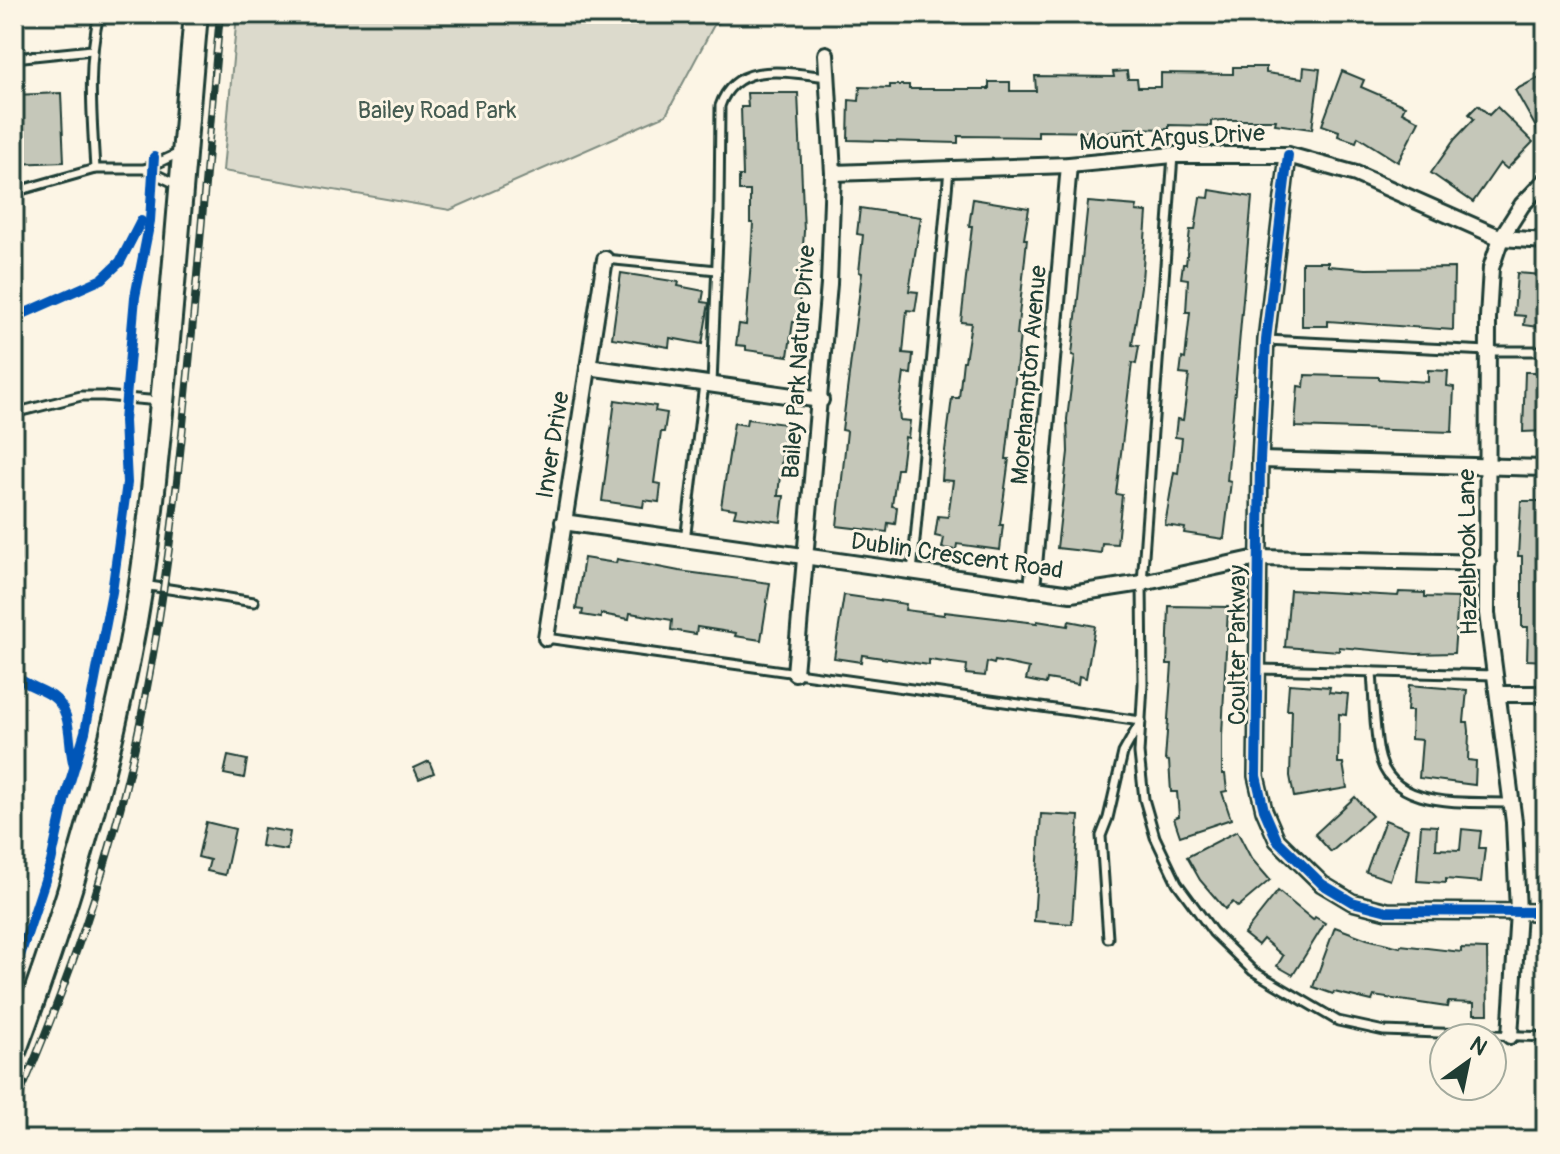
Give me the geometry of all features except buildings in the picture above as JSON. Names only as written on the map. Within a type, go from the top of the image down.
[{"type":"main road","points":[[14,1052],[51,954],[89,833],[116,719],[140,585],[162,402],[196,14]]},
{"type":"street","name":"Bailey Park Nature Drive","points":[[795,673],[829,284],[833,173],[826,54]]},
{"type":"street","name":"Mount Argus Drive","points":[[833,173],[1069,165],[1173,155],[1288,155],[1356,174],[1501,238],[1546,241]]},
{"type":"street","name":"Coulter Parkway","points":[[1288,155],[1266,340],[1260,460],[1256,776],[1264,810],[1277,840],[1297,862],[1322,884],[1352,902],[1387,911],[1546,912]]},
{"type":"street","name":"Morehampton Avenue","points":[[1032,589],[1069,165]]},
{"type":"street","name":"Hazelbrook Lane","points":[[1510,1036],[1518,912],[1511,803],[1487,613],[1491,268],[1501,238],[1522,205],[1546,180]]},
{"type":"street","name":"Inver Drive","points":[[546,638],[605,259]]},
{"type":"street","points":[[588,367],[821,400]]},
{"type":"street","points":[[1260,460],[1546,468]]},
{"type":"street","name":"Dublin Crescent Road","points":[[563,522],[1071,594],[1142,583],[1257,558],[1488,563]]},
{"type":"street","points":[[1498,694],[1546,694]]},
{"type":"lane","points":[[95,169],[90,71],[99,14]]},
{"type":"lane","points":[[14,58],[92,50]]},
{"type":"lane","points":[[685,541],[708,385],[717,270],[720,106],[724,95],[739,78],[751,74],[770,72],[828,77]]},
{"type":"lane","points":[[145,169],[184,151]]},
{"type":"lane","points":[[1173,155],[1142,583],[1139,753],[1144,799],[1155,837],[1177,883],[1213,932],[1253,971],[1338,1021],[1384,1031],[1546,1037]]},
{"type":"lane","points":[[14,192],[95,169],[145,169],[182,186]]},
{"type":"lane","points":[[912,573],[949,169]]},
{"type":"lane","points":[[605,259],[717,270]]},
{"type":"lane","points":[[1266,340],[1546,351]]},
{"type":"lane","points":[[14,413],[81,396],[162,402]]},
{"type":"lane","points":[[14,545],[14,560]]},
{"type":"lane","points":[[140,585],[254,602]]},
{"type":"lane","points":[[546,638],[1141,721]]},
{"type":"lane","points":[[1257,669],[1495,675]]},
{"type":"lane","points":[[1372,672],[1379,753],[1385,771],[1393,782],[1406,792],[1425,798],[1511,803]]},
{"type":"lane","points":[[1108,938],[1101,836],[1123,753],[1141,721]]},
{"type":"green space","name":"Bailey Road Park","points":[[237,14],[734,14],[715,23],[666,115],[450,210],[223,171]]},
{"type":"waterway","points":[[715,23],[734,14]]},
{"type":"railway","points":[[14,1108],[64,986],[92,904],[117,820],[141,721],[161,607],[182,436],[220,14]]},
{"type":"cycle path","points":[[1288,155],[1266,340],[1260,460],[1256,776],[1264,810],[1277,840],[1322,884],[1352,902],[1387,911],[1546,912]]},
{"type":"cycle path","points":[[14,974],[51,862],[65,798],[85,732],[112,592],[127,483],[124,421],[135,297],[150,221],[154,157]]},
{"type":"cycle path","points":[[14,318],[102,279],[120,262],[141,221]]},
{"type":"cycle path","points":[[14,675],[59,702],[67,719],[74,766]]}]
